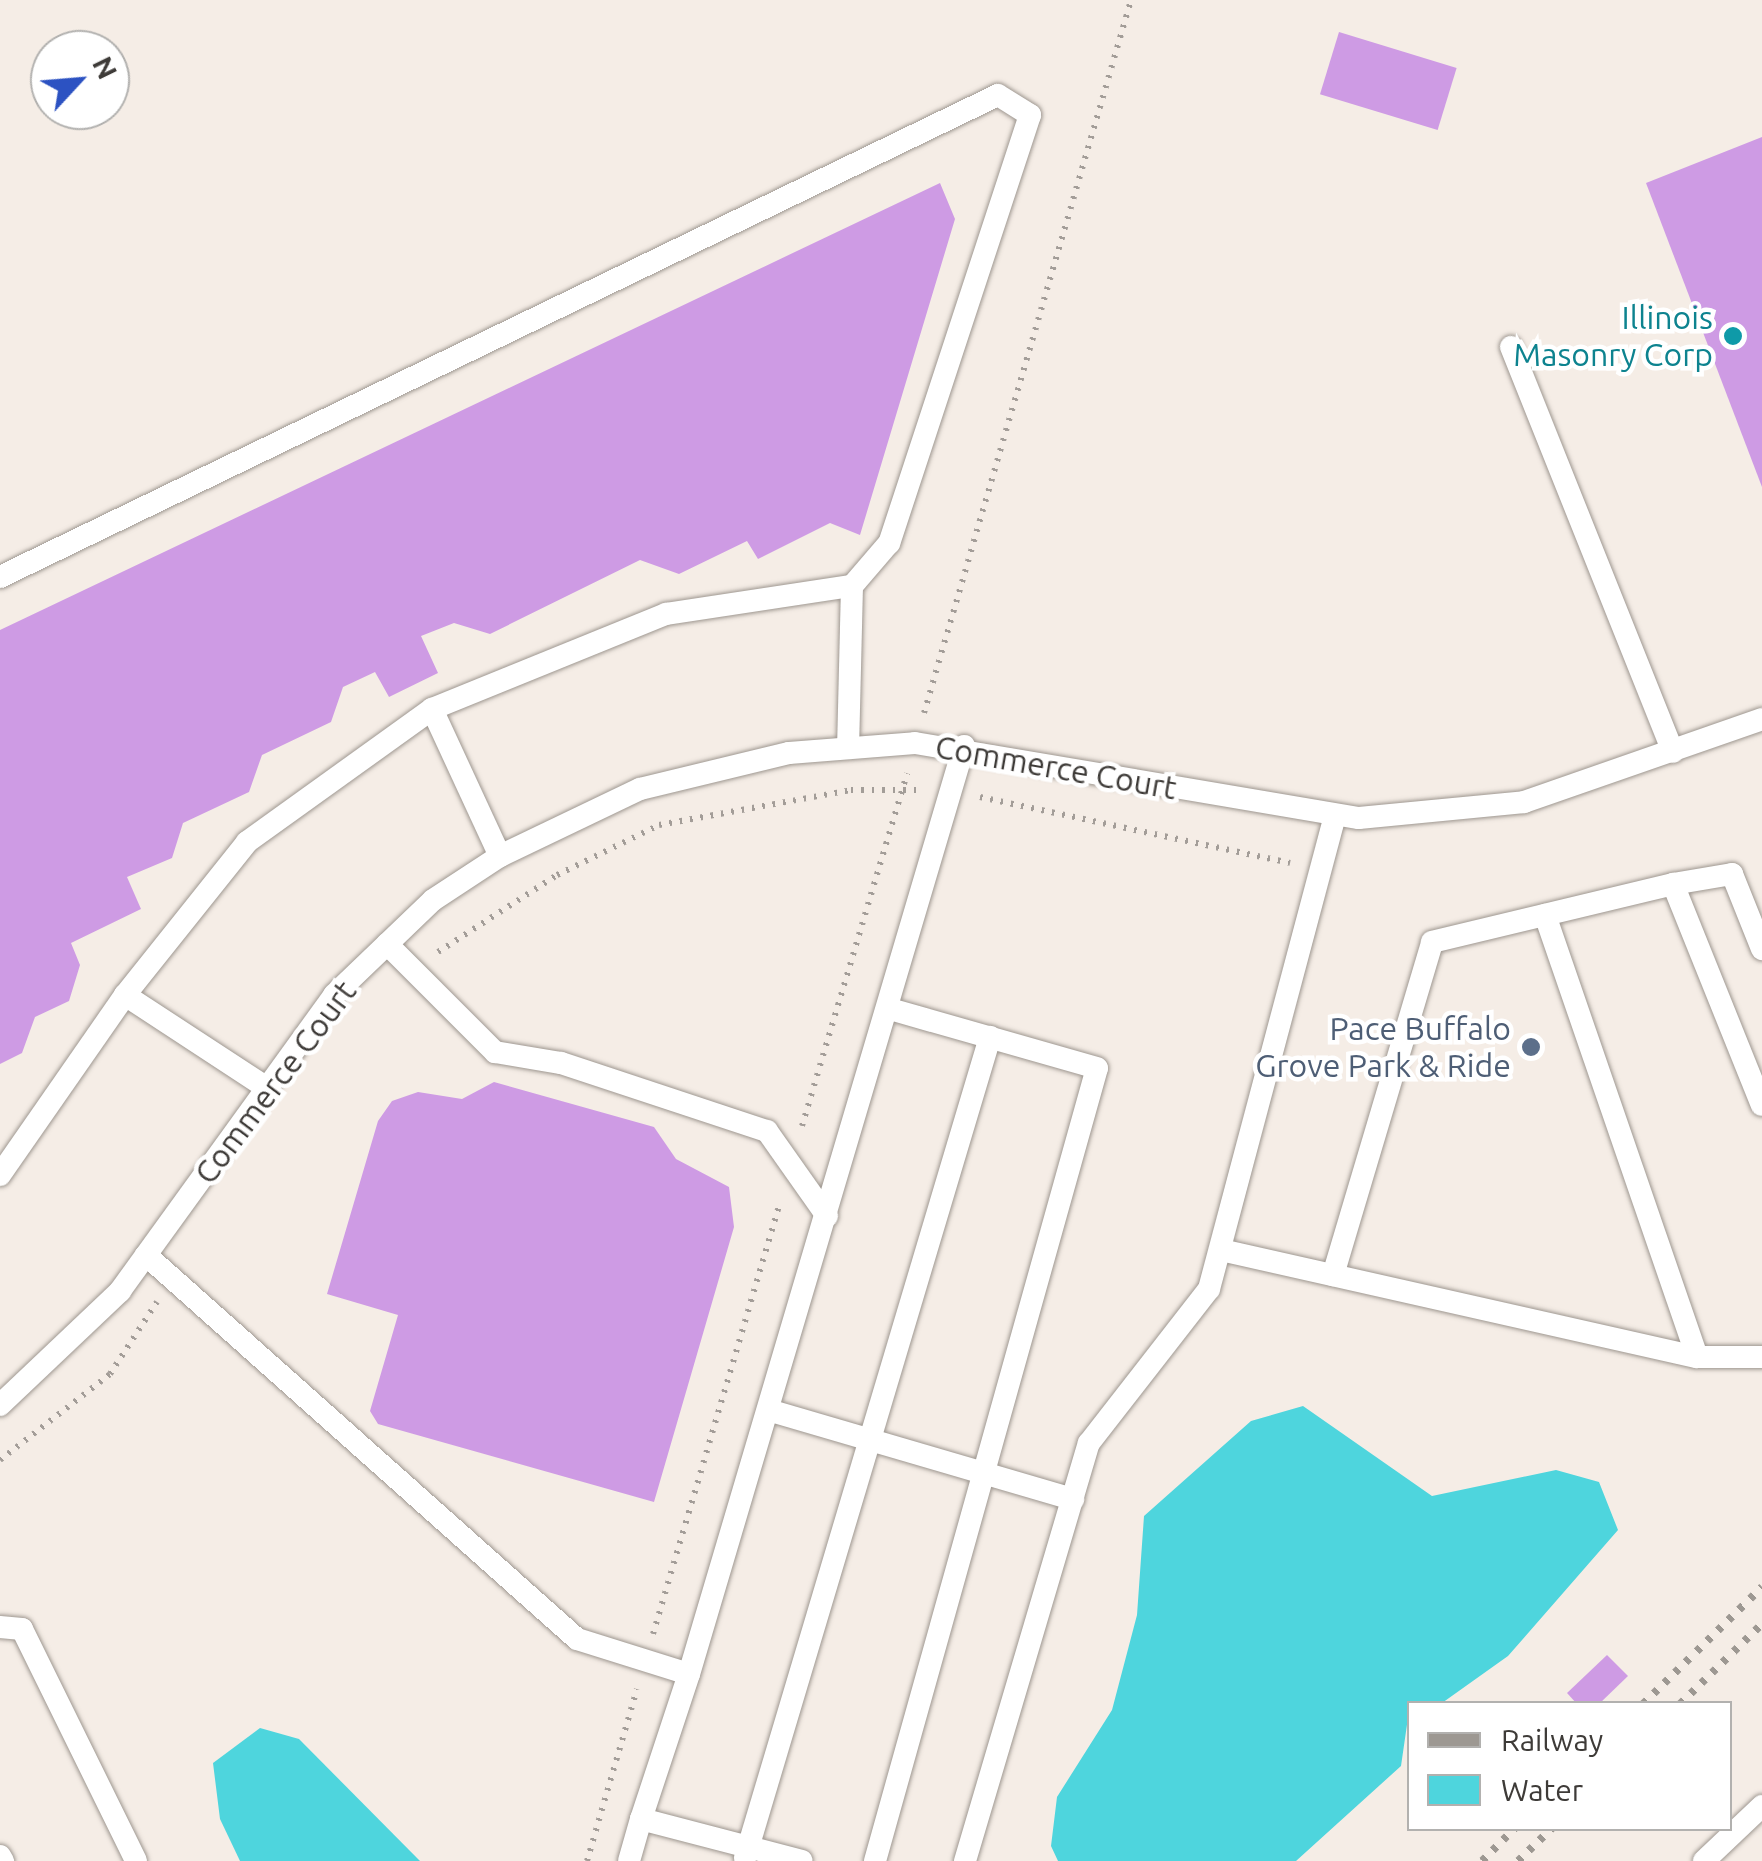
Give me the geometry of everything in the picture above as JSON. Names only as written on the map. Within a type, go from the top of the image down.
[{"type":"lane","points":[[0,577],[998,95],[1030,115],[890,543],[852,586],[666,614],[432,709],[247,842],[126,995],[0,1175]]},
{"type":"lane","points":[[1511,347],[1672,752]]},
{"type":"lane","points":[[848,748],[852,586]]},
{"type":"lane","points":[[432,709],[500,856]]},
{"type":"lane","name":"Commerce Court","points":[[0,1404],[146,1255],[334,994],[387,944],[500,856],[640,789],[724,765],[915,743],[964,746],[1335,816],[1524,802],[1762,719]]},
{"type":"lane","points":[[629,1861],[827,1216],[964,746]]},
{"type":"lane","points":[[965,1861],[1090,1444],[1115,1402],[1180,1336],[1220,1250],[1335,816]]},
{"type":"lane","points":[[1333,1275],[1432,942],[1673,884],[1732,874],[1762,949]]},
{"type":"lane","points":[[1673,884],[1762,1105]]},
{"type":"lane","points":[[1544,915],[1697,1356]]},
{"type":"lane","points":[[387,944],[495,1052],[561,1063],[767,1131],[827,1216]]},
{"type":"lane","points":[[126,995],[267,1088]]},
{"type":"lane","points":[[874,1861],[1097,1068],[887,1008]]},
{"type":"lane","points":[[746,1854],[990,1038]]},
{"type":"lane","points":[[1220,1250],[1697,1356],[1762,1357]]},
{"type":"lane","points":[[146,1255],[577,1639],[689,1674]]},
{"type":"lane","points":[[768,1410],[1072,1499]]},
{"type":"lane","points":[[0,1627],[22,1628],[136,1861]]},
{"type":"lane","points":[[1704,1861],[1762,1806]]},
{"type":"lane","points":[[641,1819],[746,1854],[802,1861]]},
{"type":"path","points":[[587,1861],[1131,0]]},
{"type":"path","points":[[414,970],[524,894],[659,825],[754,802],[902,790],[951,791],[1321,869]]},
{"type":"path","points":[[0,1460],[110,1374],[172,1280]]},
{"type":"water","points":[[1303,1406],[1432,1496],[1556,1470],[1599,1482],[1618,1530],[1508,1656],[1445,1701],[1407,1701],[1401,1766],[1296,1861],[1058,1861],[1051,1846],[1057,1797],[1112,1710],[1137,1615],[1144,1516],[1251,1421]]},
{"type":"water","points":[[260,1728],[299,1739],[420,1861],[240,1861],[220,1819],[213,1763]]},
{"type":"building","points":[[1339,32],[1457,68],[1438,130],[1320,94]]},
{"type":"building","name":"Illinois Masonry Corp","points":[[1762,137],[1762,487],[1646,183]]},
{"type":"building","points":[[940,183],[955,219],[860,535],[830,523],[758,559],[747,541],[679,574],[640,560],[490,634],[454,623],[421,636],[438,673],[389,697],[375,672],[343,687],[331,722],[262,755],[249,792],[183,823],[172,858],[127,877],[141,909],[71,943],[80,965],[69,1001],[35,1017],[22,1053],[0,1064],[0,630]]},
{"type":"building","points":[[494,1082],[654,1127],[676,1159],[729,1187],[734,1227],[654,1502],[378,1424],[370,1411],[398,1315],[327,1294],[378,1121],[392,1101],[418,1092],[462,1099]]},
{"type":"building","points":[[1607,1655],[1628,1676],[1602,1701],[1574,1701],[1567,1693]]},
{"type":"railway","points":[[1646,1701],[1762,1587]]},
{"type":"railway","points":[[1683,1701],[1762,1624]]},
{"type":"railway","points":[[1482,1861],[1512,1831]]},
{"type":"railway","points":[[1518,1861],[1549,1831]]},
{"type":"place","name":"Illinois Masonry Corp","points":[[1733,336]]},
{"type":"place","name":"Pace Buffalo Grove Park & Ride","points":[[1531,1047]]}]
